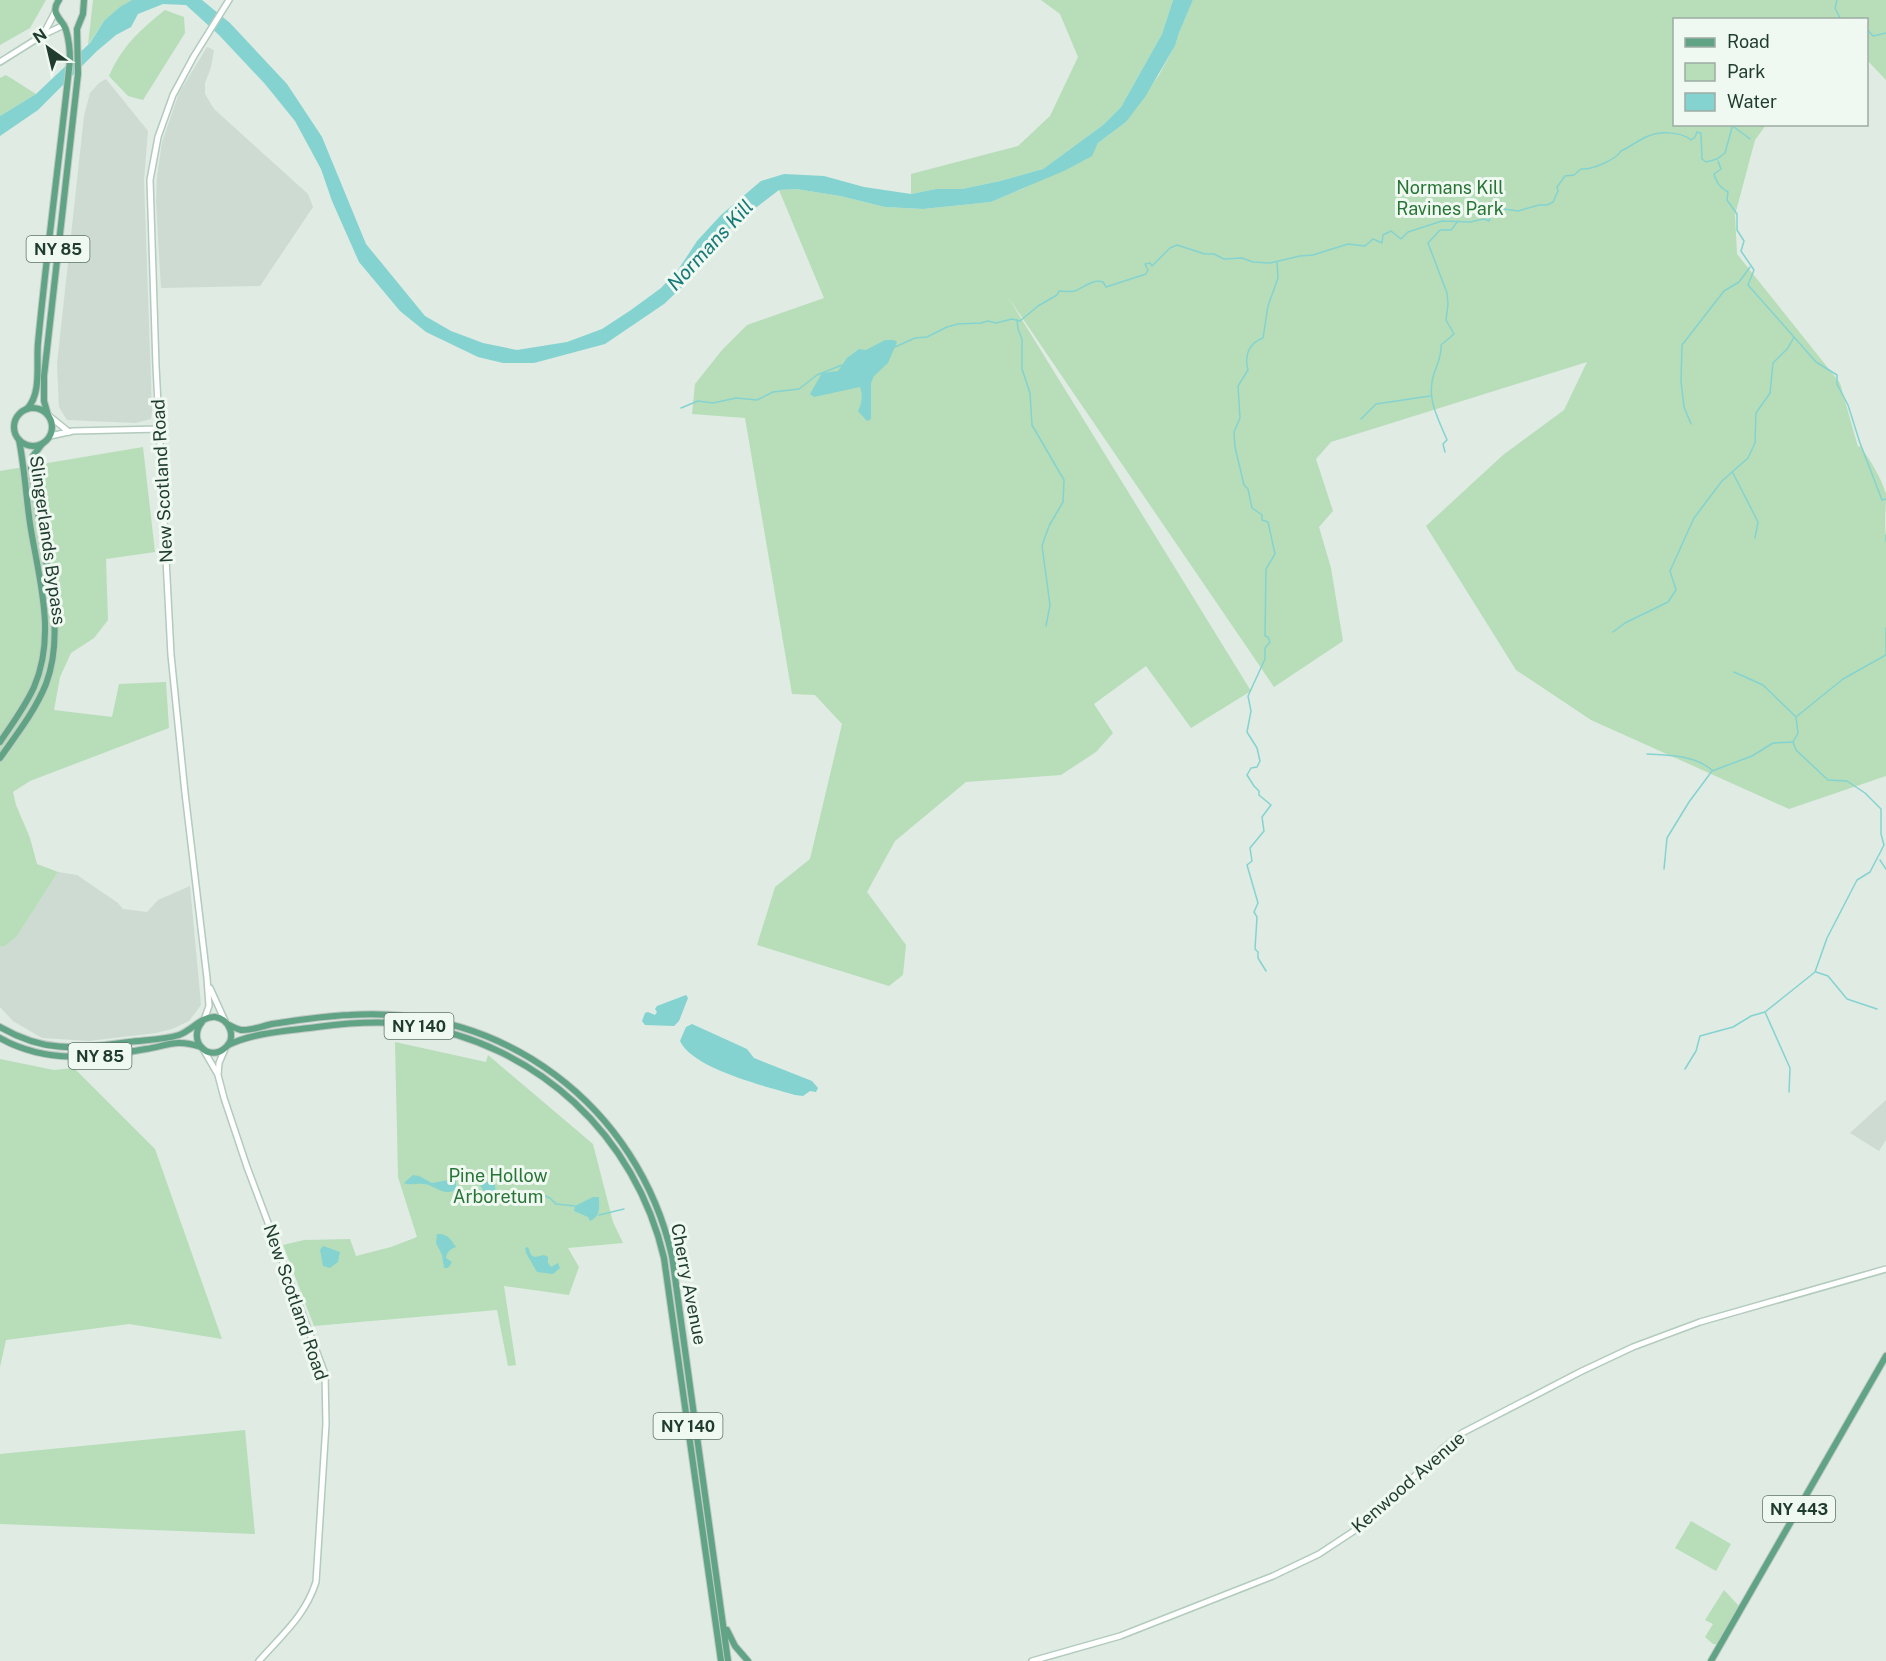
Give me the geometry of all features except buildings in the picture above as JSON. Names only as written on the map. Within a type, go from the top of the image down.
[{"type":"main road","points":[[43,35],[59,0]]},
{"type":"main road","name":"NY 85","points":[[50,436],[52,428],[44,402],[44,376],[77,83],[77,29],[83,14],[82,2]]},
{"type":"main road","name":"New Scotland Road","points":[[203,1021],[209,1006],[207,978],[174,697],[150,180],[158,137],[168,106],[180,79],[228,2]]},
{"type":"main road","name":"NY 85","points":[[19,440],[15,434],[15,423],[20,414],[34,401],[37,392],[38,342],[70,50],[64,25],[55,12]]},
{"type":"main road","points":[[0,62],[43,35],[80,20]]},
{"type":"main road","points":[[27,409],[40,410],[69,432]]},
{"type":"main road","points":[[19,440],[29,446],[42,444],[50,436],[69,432],[160,429]]},
{"type":"main road","name":"Slingerlands Bypass","points":[[0,742],[22,711],[33,689],[41,667],[45,643],[45,607],[30,524],[19,440]]},
{"type":"main road","name":"Slingerlands Bypass","points":[[0,758],[30,716],[42,693],[50,670],[55,644],[54,606],[31,467],[33,456],[42,444]]},
{"type":"main road","name":"New Scotland Road","points":[[207,978],[214,1001],[227,1024]]},
{"type":"main road","name":"Cherry Avenue","points":[[227,1024],[243,1030],[322,1018],[369,1014],[412,1016],[451,1024],[498,1041],[532,1059],[573,1088],[603,1118],[641,1173],[658,1208],[669,1244],[677,1283],[720,1588],[728,1661]]},
{"type":"main road","points":[[218,1075],[219,1063],[227,1046],[231,1035],[227,1024],[217,1017],[203,1021],[198,1026],[196,1037],[202,1048],[216,1052],[227,1046]]},
{"type":"main road","name":"NY 85","points":[[0,1027],[38,1044],[82,1048],[175,1036],[191,1030],[203,1021]]},
{"type":"main road","name":"Cherry Avenue","points":[[227,1046],[250,1036],[349,1023],[399,1023],[436,1029],[484,1044],[516,1059],[557,1087],[596,1124],[614,1145],[634,1177],[650,1211],[661,1246],[721,1661]]},
{"type":"main road","name":"NY 85","points":[[0,1038],[30,1051],[68,1058],[132,1052],[181,1042],[202,1048]]},
{"type":"main road","name":"New Scotland Road","points":[[202,1048],[218,1075],[247,1167],[325,1374],[326,1383],[325,1442],[316,1582],[309,1603],[303,1612],[259,1661]]},
{"type":"main road","name":"Kenwood Avenue","points":[[1032,1661],[1120,1636],[1201,1602],[1273,1576],[1319,1554],[1369,1521],[1462,1433],[1615,1354],[1700,1322],[1886,1269]]},
{"type":"main road","name":"NY 443","points":[[1711,1661],[1886,1356]]},
{"type":"main road","name":"NY 140","points":[[724,1619],[735,1646],[748,1661]]},
{"type":"shaded area","points":[[207,47],[214,50],[205,83],[205,94],[214,109],[308,194],[313,207],[260,286],[161,288],[156,202],[162,142],[179,93]]},
{"type":"shaded area","points":[[106,79],[148,131],[144,180],[152,411],[151,419],[136,423],[67,420],[59,407],[57,364],[84,116],[90,93]]},
{"type":"shaded area","points":[[58,872],[77,875],[118,903],[123,909],[147,912],[158,900],[190,886],[201,1005],[189,1021],[156,1033],[89,1041],[42,1038],[13,1021],[0,1007],[0,946],[5,946],[17,936]]},
{"type":"shaded area","points":[[1886,1100],[1886,1140],[1879,1151],[1850,1133]]},
{"type":"green space","points":[[0,0],[46,0],[30,28],[0,45]]},
{"type":"green space","points":[[93,0],[156,0],[104,21],[88,45]]},
{"type":"green space","points":[[1041,0],[1173,0],[1162,34],[1121,107],[1103,125],[1043,169],[962,189],[936,189],[911,194],[911,174],[1018,146],[1050,116],[1078,57],[1060,14]]},
{"type":"green space","name":"Normans Kill Ravines Park","points":[[1193,0],[1886,0],[1886,80],[1868,61],[1868,18],[1673,18],[1673,126],[1765,126],[1755,140],[1735,215],[1737,254],[1840,383],[1858,447],[1860,446],[1871,463],[1886,494],[1886,776],[1789,809],[1591,720],[1516,670],[1426,526],[1503,455],[1564,410],[1587,362],[1331,442],[1316,459],[1333,511],[1319,527],[1331,568],[1343,641],[1274,687],[1008,297],[1251,691],[1191,728],[1146,666],[1094,704],[1113,733],[1096,752],[1061,775],[966,782],[895,841],[867,892],[906,945],[903,975],[889,986],[757,945],[775,887],[810,859],[842,724],[815,695],[792,694],[745,418],[692,414],[695,384],[722,350],[747,325],[824,298],[779,190],[796,189],[840,196],[885,207],[923,209],[991,202],[1091,156],[1098,143],[1126,122],[1159,75],[1175,46]]},
{"type":"green space","points":[[165,10],[184,17],[185,33],[143,100],[128,96],[109,76],[132,39]]},
{"type":"green space","points":[[6,75],[36,94],[0,116],[0,78]]},
{"type":"green space","points":[[143,447],[155,552],[106,559],[108,620],[94,638],[71,653],[60,677],[54,710],[112,717],[119,684],[166,682],[169,728],[30,781],[13,792],[37,864],[58,872],[17,936],[5,946],[0,946],[0,471]]},
{"type":"green space","name":"Pine Hollow Arboretum","points":[[395,1042],[486,1062],[488,1055],[593,1144],[613,1222],[623,1243],[568,1248],[579,1267],[569,1295],[504,1286],[516,1365],[508,1366],[497,1310],[314,1326],[283,1245],[304,1240],[350,1239],[356,1256],[391,1247],[417,1237],[398,1177]]},
{"type":"green space","points":[[0,1059],[54,1070],[74,1068],[155,1149],[222,1339],[129,1324],[6,1340],[0,1367]]},
{"type":"green space","points":[[245,1430],[255,1534],[0,1524],[0,1454]]},
{"type":"green space","points":[[1691,1521],[1731,1544],[1716,1571],[1675,1548]]},
{"type":"green space","points":[[1724,1590],[1739,1606],[1718,1644],[1713,1644],[1705,1637],[1713,1624],[1705,1620]]},
{"type":"water","name":"Normans Kill","points":[[132,0],[202,0],[230,23],[287,84],[322,137],[366,244],[425,316],[451,331],[483,343],[517,350],[567,342],[602,329],[631,310],[661,288],[678,270],[697,241],[721,215],[761,181],[784,174],[824,176],[864,187],[911,194],[936,189],[962,189],[1043,169],[1103,125],[1121,107],[1162,34],[1173,0],[1193,0],[1175,46],[1145,97],[1126,122],[1098,143],[1092,156],[1066,170],[991,202],[923,209],[885,207],[840,196],[796,189],[779,190],[737,222],[712,247],[683,286],[664,304],[605,344],[534,363],[503,363],[478,357],[426,332],[400,311],[359,262],[332,201],[321,169],[295,121],[265,84],[219,35],[186,5],[163,4],[138,14],[131,27],[116,35],[97,51],[38,110],[0,136],[0,116],[36,94],[90,43],[104,21]]},
{"type":"water","points":[[885,340],[897,342],[888,363],[874,376],[871,383],[871,419],[867,421],[858,411],[862,399],[860,387],[814,397],[810,394],[822,373],[838,371],[847,358],[859,349],[866,350]]},
{"type":"water","points":[[686,995],[688,998],[679,1021],[674,1026],[645,1025],[642,1021],[645,1013],[655,1015],[657,1006]]},
{"type":"water","points":[[692,1024],[747,1049],[754,1058],[812,1081],[818,1088],[816,1092],[810,1091],[803,1096],[795,1095],[731,1075],[699,1060],[687,1051],[680,1041],[686,1027]]},
{"type":"water","points":[[413,1175],[432,1183],[454,1179],[456,1189],[444,1192],[424,1184],[404,1183]]},
{"type":"water","points":[[467,1177],[495,1184],[496,1196],[493,1203],[491,1204],[479,1183]]},
{"type":"water","points":[[593,1197],[599,1197],[599,1208],[596,1217],[590,1221],[588,1217],[574,1211],[575,1206]]},
{"type":"water","points":[[437,1234],[447,1236],[456,1247],[446,1258],[452,1262],[448,1268],[444,1268],[442,1255],[436,1243]]},
{"type":"water","points":[[323,1246],[340,1252],[338,1262],[330,1268],[323,1266],[320,1250]]},
{"type":"water","points":[[528,1247],[531,1255],[535,1257],[544,1255],[548,1257],[551,1267],[558,1263],[560,1268],[553,1274],[537,1272],[526,1253],[525,1248]]},
{"type":"waterway","points":[[1837,0],[1835,8],[1840,18]]},
{"type":"waterway","points":[[1868,30],[1873,36],[1886,33]]},
{"type":"waterway","points":[[895,347],[958,324],[988,321],[996,323],[1012,319],[1020,321],[1038,306],[1057,295],[1059,291],[1075,291],[1096,282],[1103,282],[1106,287],[1146,274],[1148,270],[1145,264],[1150,263],[1152,266],[1170,248],[1177,245],[1205,254],[1214,254],[1224,259],[1242,258],[1253,262],[1270,263],[1313,255],[1348,244],[1365,246],[1373,239],[1382,243],[1383,235],[1391,231],[1401,239],[1408,232],[1442,221],[1470,222],[1484,219],[1489,221],[1492,214],[1504,209],[1518,211],[1553,202],[1558,191],[1557,187],[1565,176],[1574,175],[1581,169],[1603,164],[1621,151],[1651,135],[1675,134],[1691,140],[1697,132],[1701,133],[1702,159],[1706,162],[1717,159],[1725,153],[1732,126]]},
{"type":"waterway","points":[[1734,127],[1750,139]]},
{"type":"waterway","points":[[1718,161],[1721,169],[1714,174],[1719,185],[1728,192],[1727,200],[1737,214],[1737,230],[1744,241],[1741,251],[1754,270],[1748,285],[1816,362],[1837,375],[1837,384],[1848,405],[1882,500],[1886,499]]},
{"type":"waterway","points":[[1445,452],[1443,444],[1447,440],[1434,409],[1431,393],[1441,345],[1454,334],[1446,320],[1447,293],[1428,243],[1440,230],[1451,230],[1458,221]]},
{"type":"waterway","points":[[1266,971],[1255,949],[1257,917],[1254,912],[1258,903],[1247,865],[1252,861],[1250,848],[1264,831],[1262,817],[1271,805],[1259,795],[1259,791],[1247,775],[1251,768],[1257,767],[1260,761],[1257,748],[1247,732],[1251,711],[1248,696],[1265,659],[1265,648],[1270,642],[1265,636],[1266,569],[1275,554],[1268,522],[1262,520],[1262,515],[1252,508],[1248,489],[1244,485],[1234,432],[1240,418],[1238,386],[1248,370],[1247,355],[1251,346],[1263,338],[1268,306],[1278,278],[1277,262]]},
{"type":"waterway","points":[[1691,424],[1684,407],[1681,381],[1682,345],[1724,291],[1739,282],[1750,267]]},
{"type":"waterway","points":[[1017,320],[1022,339],[1022,369],[1030,393],[1032,425],[1064,480],[1063,502],[1049,526],[1042,546],[1050,605],[1046,626]]},
{"type":"waterway","points":[[1613,632],[1625,623],[1668,602],[1676,590],[1670,571],[1694,518],[1722,481],[1748,458],[1755,443],[1756,413],[1770,393],[1773,363],[1788,348],[1794,337]]},
{"type":"waterway","points":[[681,408],[698,401],[713,403],[736,398],[757,400],[773,392],[799,389],[817,375],[842,365]]},
{"type":"waterway","points":[[1361,419],[1376,404],[1430,396]]},
{"type":"waterway","points":[[1733,473],[1758,522],[1755,538]]},
{"type":"waterway","points":[[1886,535],[1886,541]]},
{"type":"waterway","points":[[1886,628],[1886,654]]},
{"type":"waterway","points":[[1789,1092],[1790,1068],[1765,1012],[1815,972],[1827,938],[1857,880],[1870,872],[1884,845],[1881,834],[1881,809],[1865,793],[1847,781],[1828,780],[1796,750],[1793,742],[1798,733],[1796,717],[1843,679],[1886,655]]},
{"type":"waterway","points":[[1734,672],[1763,685],[1795,716]]},
{"type":"waterway","points":[[1664,869],[1667,838],[1689,802],[1712,771],[1752,756],[1773,743],[1793,742]]},
{"type":"waterway","points":[[1647,754],[1690,759],[1712,770]]},
{"type":"waterway","points":[[1880,860],[1886,869]]},
{"type":"waterway","points":[[1816,972],[1828,976],[1847,999],[1877,1009]]},
{"type":"waterway","points":[[1685,1069],[1696,1051],[1700,1036],[1733,1027],[1751,1016],[1765,1012]]},
{"type":"waterway","points":[[539,1190],[540,1194],[550,1198],[556,1204],[575,1206]]},
{"type":"waterway","points":[[599,1215],[624,1209]]}]
